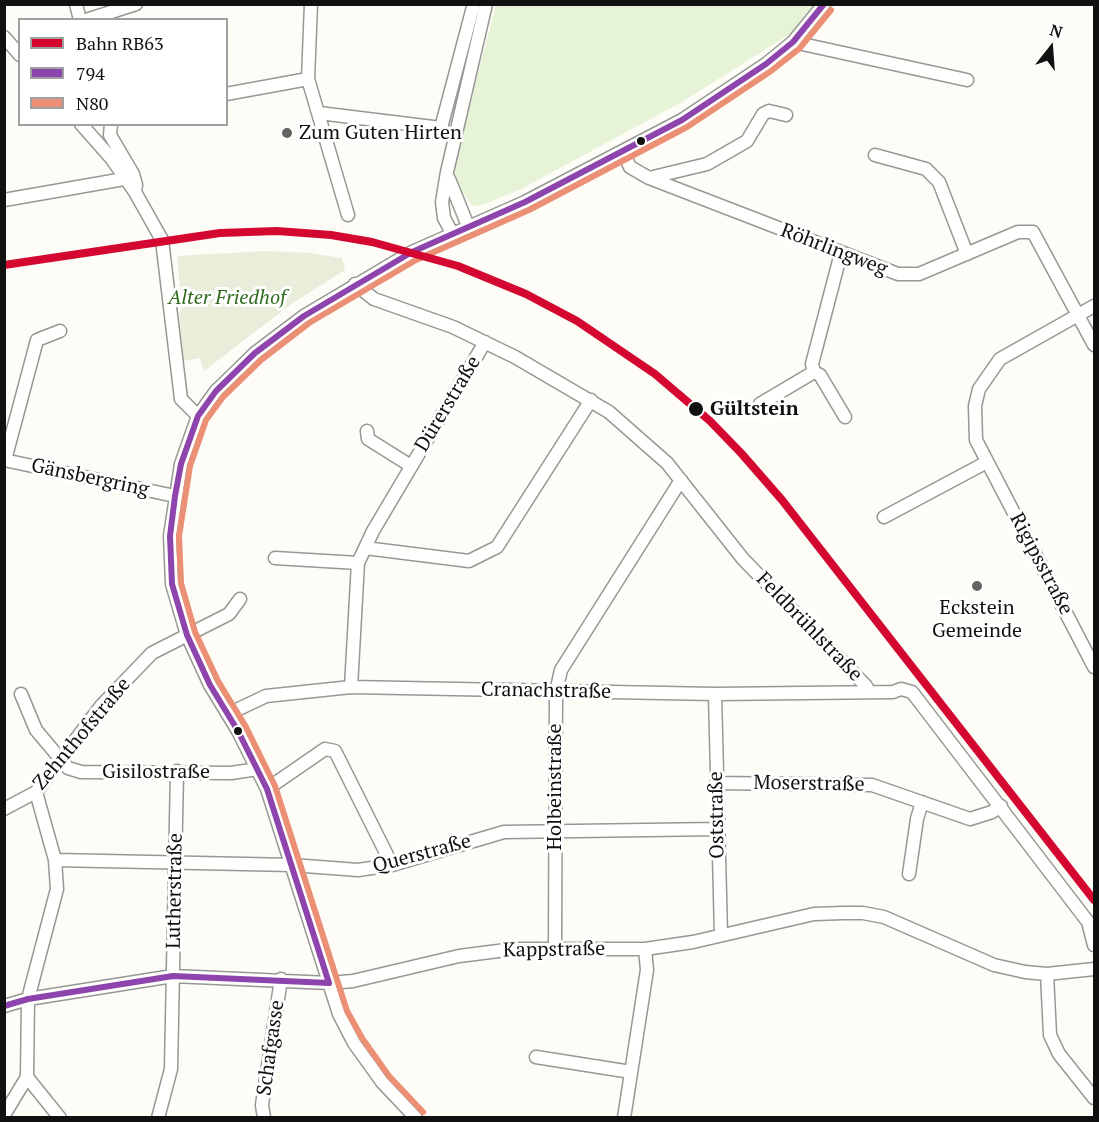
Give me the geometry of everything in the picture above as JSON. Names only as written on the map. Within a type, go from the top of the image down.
[{"type":"street","points":[[92,18],[136,4]]},
{"type":"street","points":[[310,4],[308,79],[348,215]]},
{"type":"street","points":[[459,4],[481,7]]},
{"type":"street","points":[[416,1118],[382,1082],[354,1043],[339,1014],[267,789],[228,714],[210,685],[187,635],[172,585],[170,536],[181,464],[198,416],[216,391],[255,353],[304,316],[355,284],[452,233],[525,202],[682,120],[740,82],[793,42],[824,4]]},
{"type":"street","points":[[319,113],[441,129],[481,7]]},
{"type":"street","points":[[452,233],[444,218],[442,202],[481,7]]},
{"type":"street","points":[[4,37],[18,53]]},
{"type":"street","points":[[793,42],[967,80]]},
{"type":"street","points":[[228,94],[308,79]]},
{"type":"street","points":[[649,178],[707,164],[747,141],[764,114],[769,111],[786,116]]},
{"type":"street","points":[[83,126],[111,158],[135,192],[162,240],[181,399],[198,416]]},
{"type":"street","points":[[111,126],[110,135],[133,174],[135,192]]},
{"type":"street","name":"Röhrlingweg","points":[[624,152],[630,167],[649,178],[898,274],[920,274],[1018,232],[1033,232],[1077,314]]},
{"type":"street","points":[[874,155],[926,170],[939,182],[967,254]]},
{"type":"street","points":[[447,172],[457,204],[468,226]]},
{"type":"street","points":[[4,200],[124,179]]},
{"type":"street","points":[[840,253],[812,364],[814,372],[820,375],[845,417]]},
{"type":"street","name":"Feldbrühlstraße","points":[[355,284],[374,299],[453,327],[485,342],[591,400],[653,449],[681,480],[743,559],[866,686],[869,692],[893,692],[901,689],[914,693],[1088,922],[1095,945]]},
{"type":"street","name":"Rigipsstraße","points":[[1095,306],[1000,359],[979,389],[975,406],[976,440],[1095,666]]},
{"type":"street","points":[[1077,314],[1095,345]]},
{"type":"street","points":[[5,460],[37,340],[60,331]]},
{"type":"street","name":"Dürerstraße","points":[[351,687],[358,563],[411,466],[485,342]]},
{"type":"street","points":[[760,404],[814,372]]},
{"type":"street","points":[[365,548],[469,561],[497,547],[591,400]]},
{"type":"street","name":"Dürerstraße","points":[[367,431],[368,439],[411,466]]},
{"type":"street","name":"Gänsbergring","points":[[5,460],[175,495]]},
{"type":"street","points":[[884,517],[987,462]]},
{"type":"street","name":"Holbeinstraße","points":[[555,949],[556,692],[561,670],[681,480]]},
{"type":"street","points":[[275,558],[358,563]]},
{"type":"street","name":"Zehnthofstraße","points":[[4,809],[36,792],[60,757],[101,706],[152,653],[229,614],[240,599]]},
{"type":"street","name":"Cranachstraße","points":[[228,714],[266,696],[351,687],[715,694],[869,692]]},
{"type":"street","name":"Gisilostraße","points":[[21,694],[36,730],[68,768],[81,772],[231,773],[258,769]]},
{"type":"street","name":"Oststraße","points":[[715,694],[721,935]]},
{"type":"street","points":[[267,789],[325,749],[335,751],[392,865]]},
{"type":"street","name":"Lutherstraße","points":[[158,1118],[171,1069],[177,862],[177,771]]},
{"type":"street","name":"Moserstraße","points":[[716,783],[872,785],[970,819],[992,812],[1001,806]]},
{"type":"street","points":[[4,1115],[27,1077],[28,999],[57,889],[55,860],[36,792]]},
{"type":"street","points":[[909,874],[916,819],[922,802]]},
{"type":"street","name":"Querstraße","points":[[55,860],[292,865],[358,870],[392,865],[504,832],[554,829],[717,829]]},
{"type":"street","name":"Kappstraße","points":[[4,1006],[28,999],[173,976],[353,981],[459,956],[514,949],[645,949],[814,914],[863,913],[908,926],[994,965],[1047,974],[1095,969]]},
{"type":"street","points":[[624,1118],[647,970],[645,949]]},
{"type":"street","points":[[1047,974],[1050,1035],[1059,1054],[1095,1098]]},
{"type":"street","name":"Schafgasse","points":[[264,1118],[262,1105],[281,979]]},
{"type":"street","points":[[536,1057],[630,1072]]},
{"type":"street","points":[[27,1077],[60,1118]]},
{"type":"green space","points":[[496,5],[813,5],[790,34],[682,102],[521,189],[479,206],[472,205],[455,183],[454,166]]},
{"type":"green space","name":"Alter Friedhof","points":[[266,251],[310,253],[342,258],[345,270],[290,305],[204,371],[200,358],[183,361],[179,314],[182,309],[177,256]]},
{"type":"rail line","name":"RB63","points":[[4,265],[220,233],[277,231],[331,235],[372,242],[458,266],[526,294],[577,321],[655,374],[710,421],[741,453],[782,500],[1094,900]]},
{"type":"transit line","name":"794","points":[[329,983],[267,789],[238,731],[210,685],[187,635],[172,584],[170,536],[175,496],[181,464],[198,416],[216,391],[255,353],[304,316],[412,252],[525,202],[682,120],[766,64],[793,42],[824,4]]},
{"type":"transit line","name":"N80","points":[[423,1112],[389,1076],[362,1038],[347,1011],[275,786],[246,727],[218,681],[195,632],[181,583],[179,536],[190,466],[206,420],[223,397],[261,360],[309,323],[416,260],[529,210],[687,127],[771,71],[799,49],[831,10]]},
{"type":"transit line","name":"794","points":[[4,1006],[28,999],[173,976],[329,983]]},
{"type":"place","name":"Zum Guten Hirten","points":[[287,133]]},
{"type":"place","name":"Gültstein","points":[[696,409]]},
{"type":"place","name":"Eckstein Gemeinde","points":[[977,586]]}]
